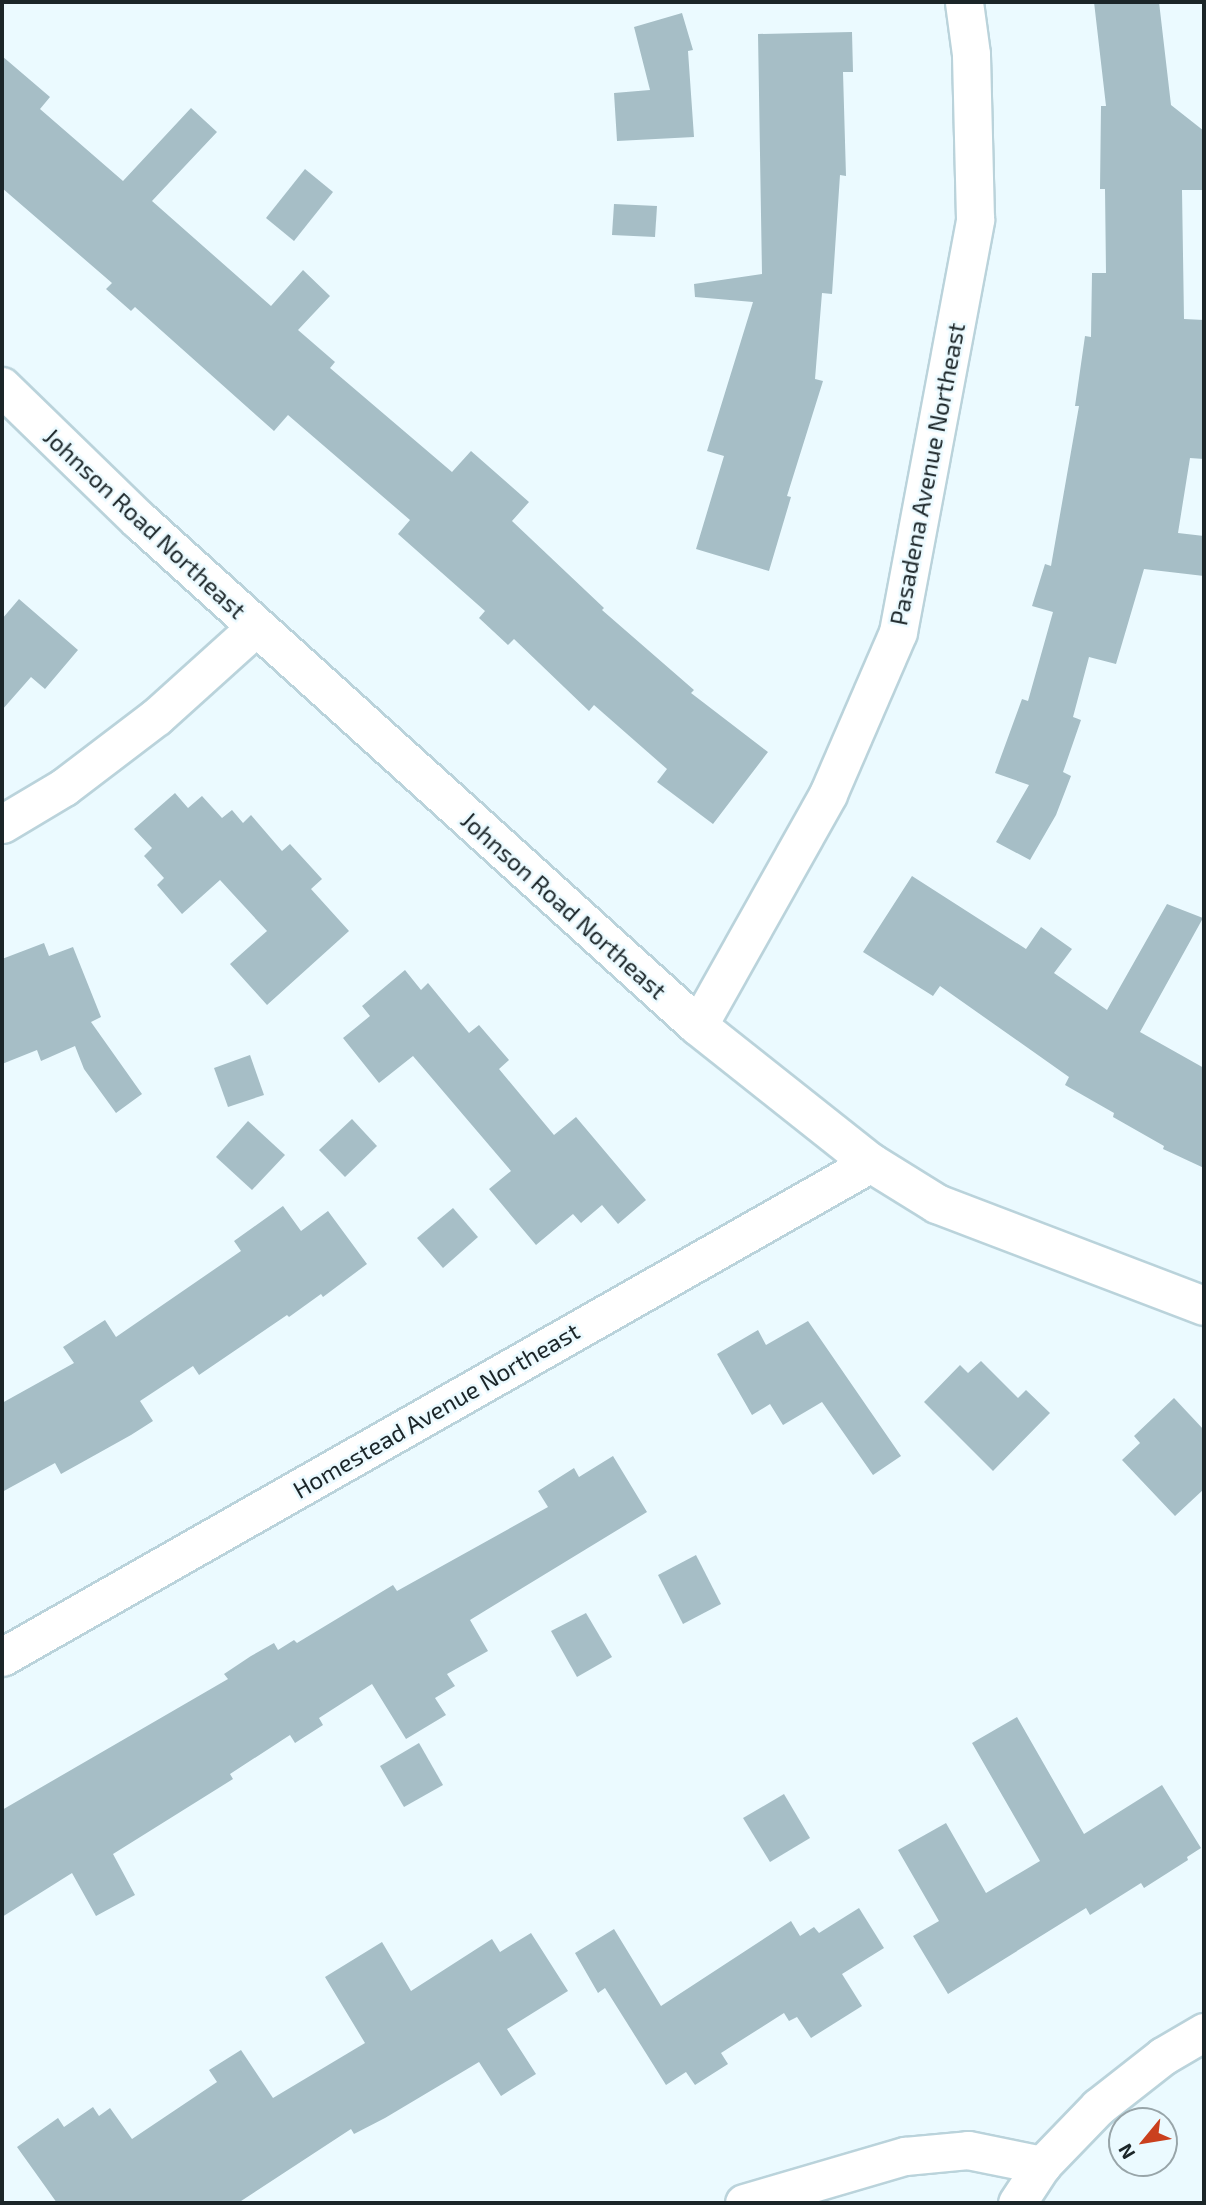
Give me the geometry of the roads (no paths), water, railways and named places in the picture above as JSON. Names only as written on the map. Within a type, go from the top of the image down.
[{"type":"street","name":"Pasadena Avenue Northeast","points":[[698,1026],[828,794],[898,632],[975,219],[971,54],[964,2]]},
{"type":"street","name":"Johnson Road Northeast","points":[[2,387],[139,520],[698,1026],[871,1163],[937,1204],[1204,1306]]},
{"type":"street","points":[[2,824],[64,787],[146,725],[256,627]]},
{"type":"street","name":"Homestead Avenue Northeast","points":[[2,1657],[871,1163]]},
{"type":"street","points":[[1017,2203],[1042,2165],[1098,2107],[1163,2056],[1204,2032]]},
{"type":"street","points":[[744,2203],[905,2156],[968,2150],[1042,2165]]}]
